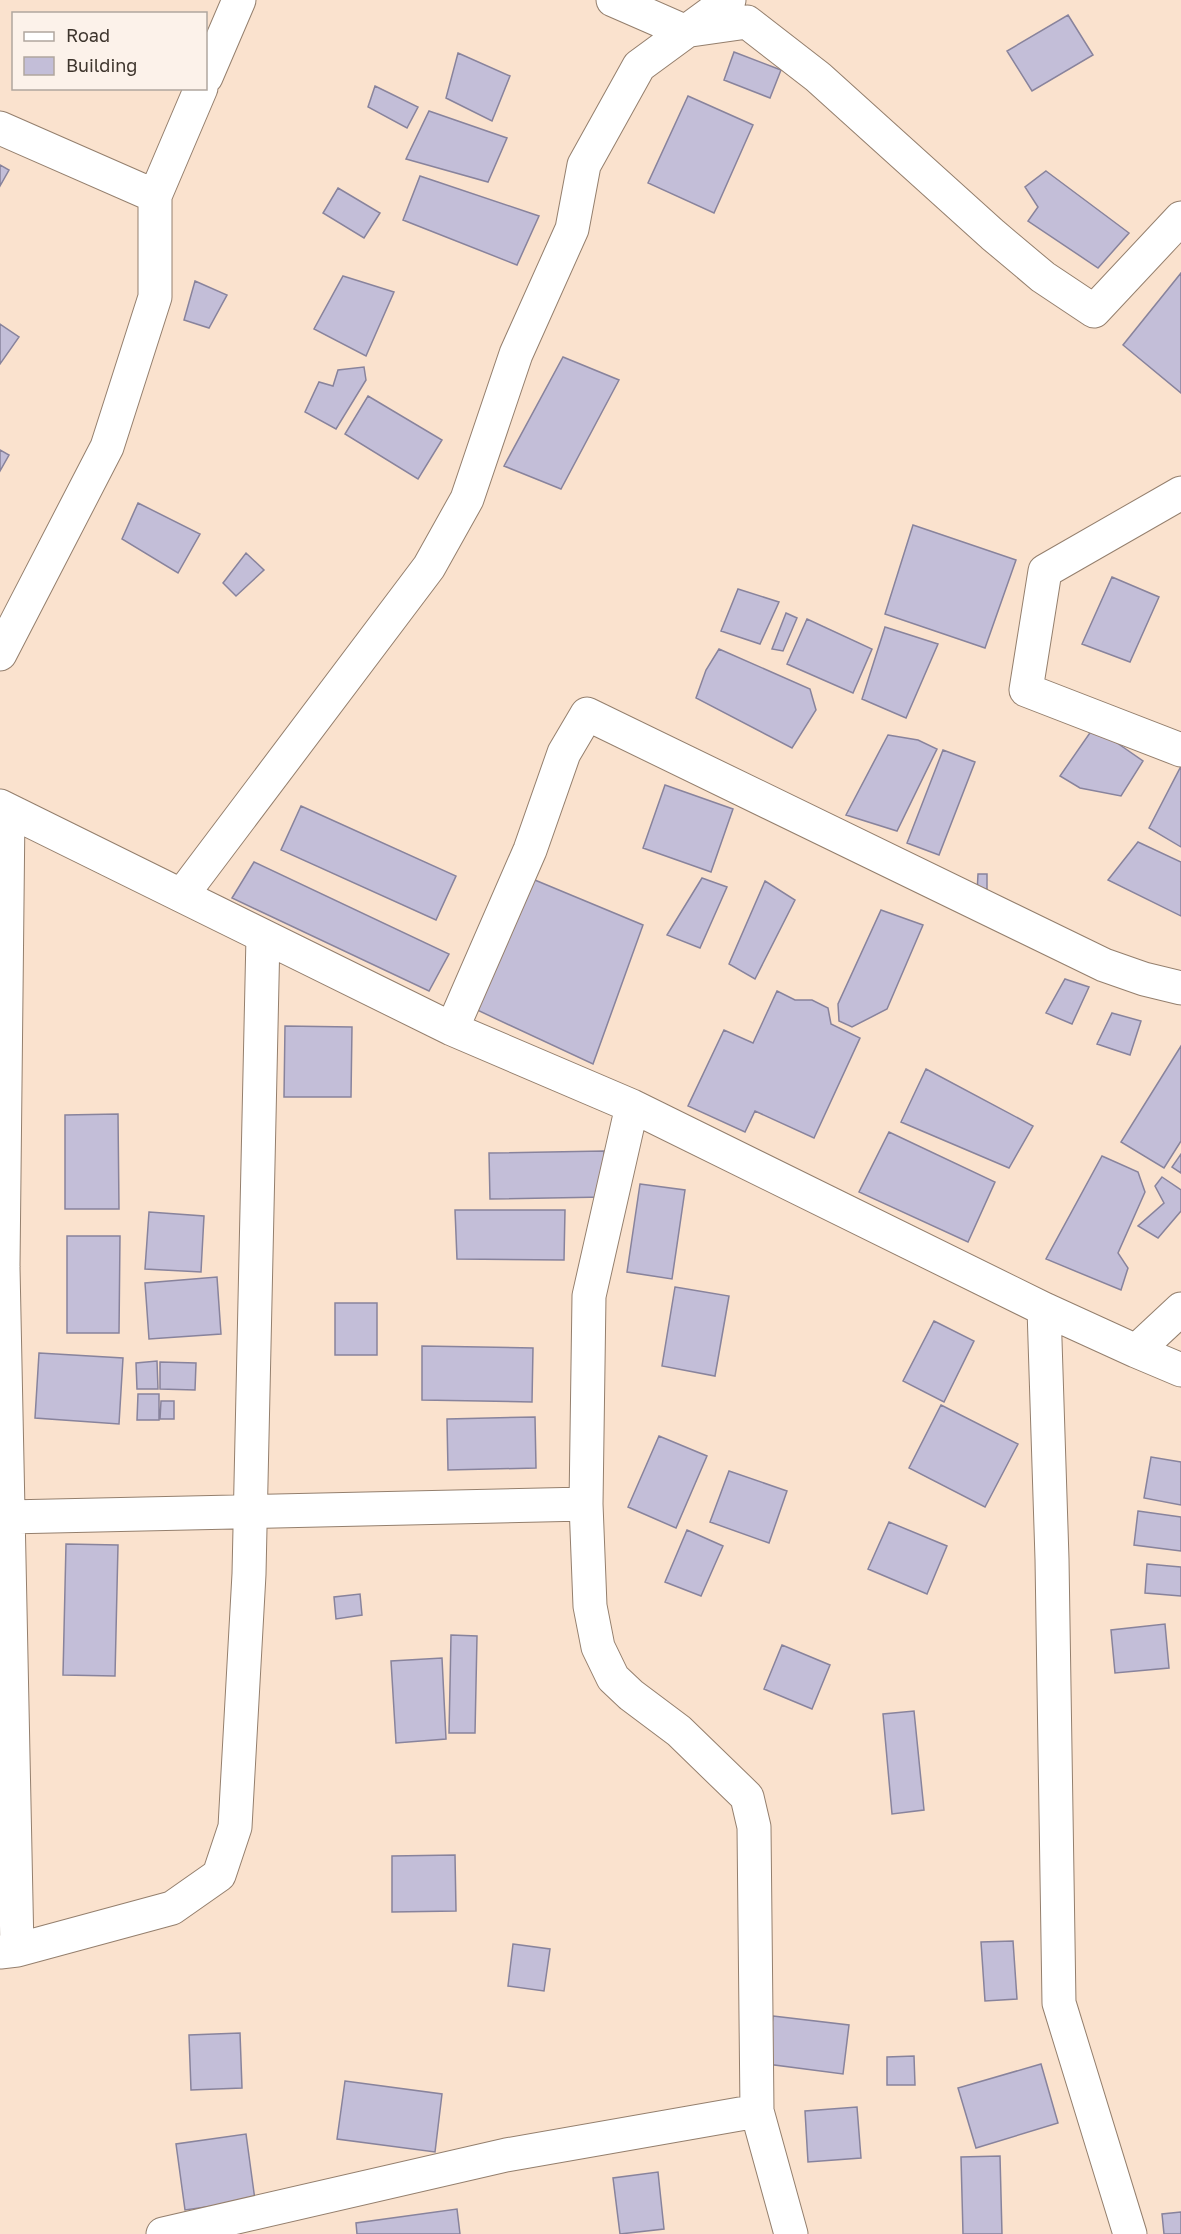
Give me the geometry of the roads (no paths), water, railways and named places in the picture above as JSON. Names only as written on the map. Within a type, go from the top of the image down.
[{"type":"street","points":[[207,75],[238,0]]},
{"type":"street","points":[[614,0],[684,31],[747,22],[818,77],[993,236],[1042,277],[1094,311],[1181,218]]},
{"type":"street","points":[[182,895],[429,567],[467,499],[516,354],[572,229],[584,165],[639,66],[729,0]]},
{"type":"street","points":[[0,654],[107,447],[155,297],[155,196],[200,90]]},
{"type":"street","points":[[0,128],[155,196]]},
{"type":"street","points":[[1181,493],[1044,571],[1026,690],[1181,750]]},
{"type":"street","points":[[452,1029],[530,850],[564,753],[587,714],[1104,965],[1144,979],[1181,988]]},
{"type":"street","points":[[263,936],[249,1574],[235,1827],[219,1875],[172,1908],[8,1951],[8,1517],[3,1267],[4,808],[452,1029],[632,1106],[1044,1309],[1136,1352],[1181,1370]]},
{"type":"street","points":[[632,1106],[589,1296],[586,1504],[590,1606],[598,1647],[613,1678],[631,1695],[679,1731],[747,1797],[754,1827],[757,2111],[791,2234]]},
{"type":"street","points":[[1044,1309],[1052,1559],[1059,2003],[1130,2234]]},
{"type":"street","points":[[1136,1352],[1181,1309]]},
{"type":"street","points":[[8,1517],[586,1504]]},
{"type":"street","points":[[163,2234],[506,2155],[757,2111]]}]
